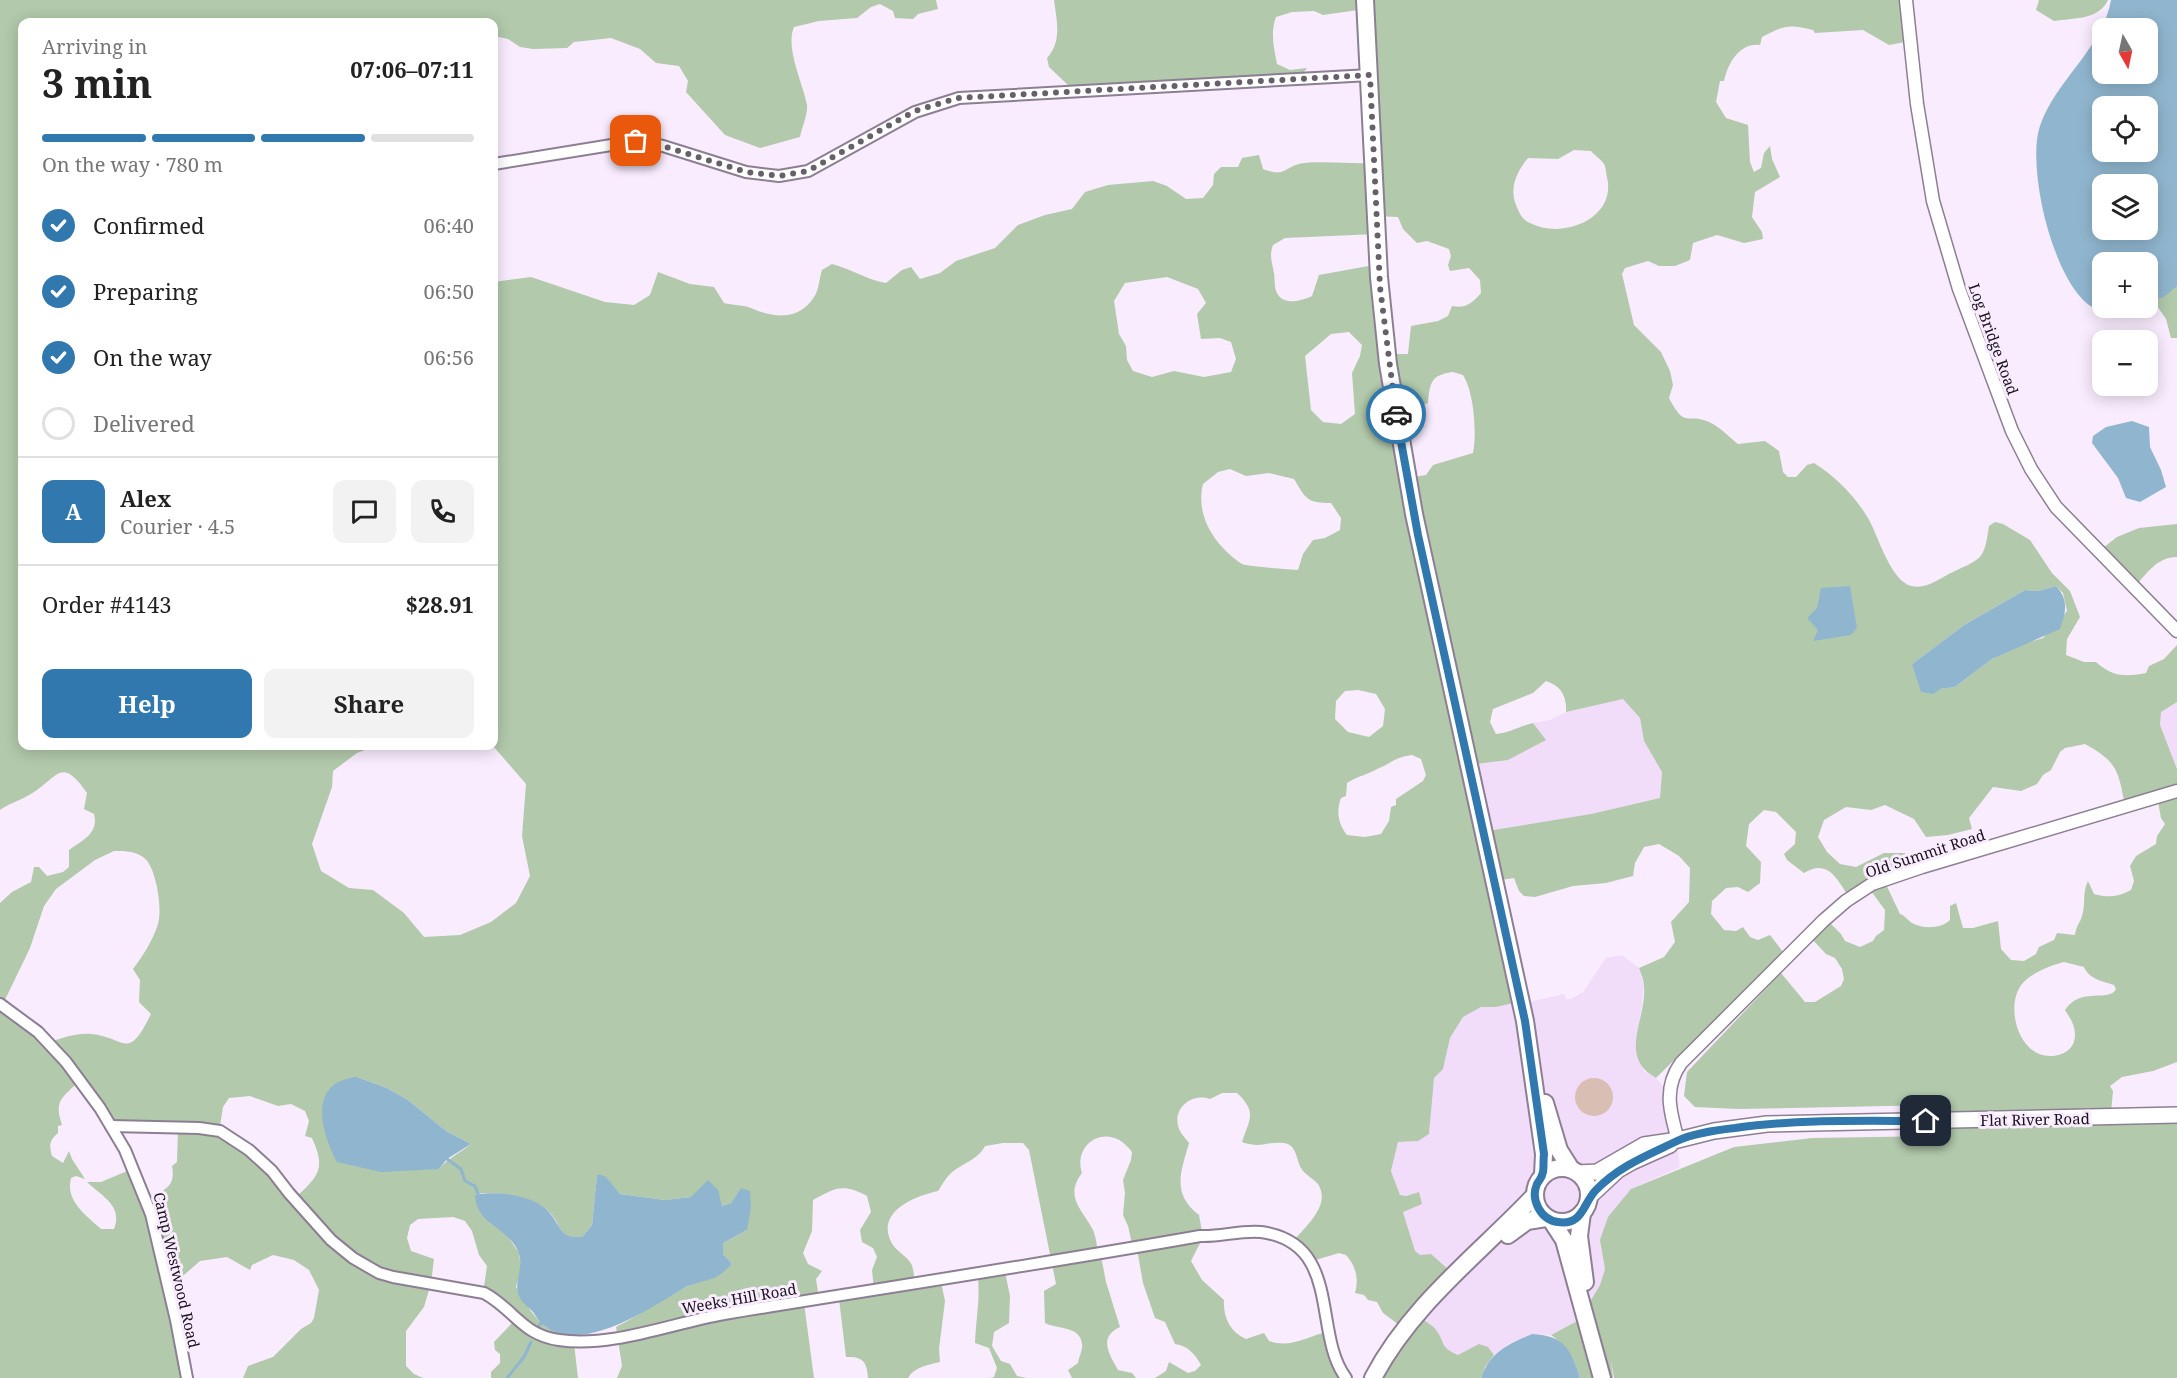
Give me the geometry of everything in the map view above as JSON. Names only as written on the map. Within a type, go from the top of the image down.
[{"type":"main road","points":[[1365,0],[1380,287],[1388,364],[1414,514],[1530,1053],[1544,1154],[1543,1175],[1534,1196],[1449,1278],[1392,1346],[1373,1378]]},
{"type":"main road","points":[[1530,1053],[1559,1150],[1588,1188],[1589,1197],[1582,1213],[1579,1236],[1593,1339]]},
{"type":"main road","name":"Flat River Road","points":[[1574,1171],[1597,1172],[1644,1145],[1661,1141],[1678,1140],[1714,1131],[1794,1122],[2113,1118],[2177,1115]]},
{"type":"main road","name":"Flat River Road","points":[[1589,1197],[1605,1181],[1632,1162],[1663,1150],[1678,1140]]},
{"type":"main road","points":[[1543,1175],[1561,1168],[1574,1171]]},
{"type":"main road","points":[[1534,1196],[1538,1208],[1564,1240],[1602,1378]]},
{"type":"main road","points":[[1449,1278],[1527,1221],[1548,1219],[1568,1222],[1582,1213]]},
{"type":"street","name":"Log Bridge Road","points":[[1906,0],[1917,104],[1933,201],[1959,289],[2012,431],[2031,469],[2056,507],[2177,632]]},
{"type":"street","points":[[498,163],[636,141],[663,146],[746,172],[779,176],[808,171],[915,111],[958,98],[1370,75]]},
{"type":"street","name":"Old Summit Road","points":[[1678,1140],[1672,1119],[1669,1090],[1681,1063],[1823,921],[1855,894],[1872,884],[1914,869],[2177,791]]},
{"type":"street","name":"Camp Westwood Road","points":[[0,1004],[45,1039],[79,1079],[125,1150],[151,1214],[187,1378]]},
{"type":"street","name":"Weeks Hill Road","points":[[111,1126],[198,1128],[220,1131],[249,1150],[272,1171],[331,1240],[364,1265],[393,1277],[484,1293],[495,1299],[536,1335],[573,1342],[607,1339],[700,1318],[1200,1236],[1228,1232],[1263,1233],[1287,1240],[1306,1257],[1313,1268],[1324,1300],[1333,1349],[1346,1378]]},
{"type":"shaded area","points":[[1623,699],[1640,718],[1644,741],[1662,772],[1660,798],[1591,814],[1481,832],[1468,765],[1508,760],[1545,739],[1533,723],[1550,720],[1566,712]]},
{"type":"shaded area","points":[[2177,702],[2177,769],[2160,725],[2161,712]]},
{"type":"shaded area","points":[[1622,955],[1639,968],[1644,986],[1636,1051],[1644,1071],[1656,1078],[1669,1093],[1680,1167],[1631,1189],[1600,1240],[1605,1269],[1600,1285],[1579,1320],[1551,1335],[1532,1334],[1508,1344],[1494,1355],[1488,1347],[1458,1355],[1448,1351],[1415,1315],[1419,1255],[1415,1251],[1403,1212],[1418,1192],[1406,1196],[1400,1195],[1391,1171],[1398,1142],[1418,1141],[1430,1129],[1429,1114],[1434,1078],[1443,1069],[1450,1038],[1463,1017],[1481,1007],[1496,1007],[1518,1002],[1520,1004],[1564,994],[1566,999],[1571,999],[1583,992],[1606,958]]},
{"type":"green space","points":[[0,0],[936,0],[938,9],[918,14],[913,19],[895,18],[893,11],[880,4],[871,7],[857,18],[819,21],[794,27],[793,55],[807,105],[805,121],[800,137],[760,148],[725,135],[686,92],[688,81],[679,66],[656,63],[640,49],[611,38],[574,42],[567,48],[520,47],[508,39],[498,37],[498,18],[18,18],[18,750],[365,750],[357,753],[333,771],[332,787],[312,844],[321,871],[349,888],[373,890],[404,913],[424,937],[460,935],[491,922],[516,903],[530,876],[522,836],[526,784],[496,750],[498,281],[531,277],[605,302],[634,305],[650,295],[658,272],[690,284],[714,287],[724,303],[748,307],[768,314],[793,314],[808,305],[817,291],[822,270],[832,264],[886,283],[902,270],[911,267],[920,279],[940,273],[956,261],[995,248],[1018,225],[1045,215],[1072,209],[1085,192],[1108,185],[1153,181],[1167,186],[1186,199],[1203,198],[1213,185],[1214,174],[1221,167],[1238,167],[1242,158],[1259,155],[1263,169],[1276,172],[1305,163],[1371,163],[1365,9],[1323,15],[1314,11],[1292,12],[1276,17],[1273,35],[1277,64],[1290,70],[1307,68],[1301,76],[1070,87],[1049,67],[1047,58],[1057,38],[1054,0],[1906,0],[1905,42],[1889,45],[1863,30],[1815,33],[1813,30],[1792,26],[1776,30],[1762,37],[1760,45],[1746,47],[1740,51],[1728,68],[1724,81],[1720,81],[1716,102],[1726,118],[1748,125],[1750,162],[1754,172],[1761,168],[1764,153],[1770,146],[1772,159],[1780,177],[1755,192],[1752,217],[1762,232],[1763,239],[1744,243],[1717,235],[1693,243],[1690,260],[1675,266],[1659,266],[1648,261],[1625,268],[1622,274],[1634,325],[1661,352],[1670,371],[1673,385],[1669,398],[1679,414],[1683,417],[1711,423],[1738,444],[1765,441],[1779,451],[1783,472],[1788,477],[1796,477],[1807,465],[1814,463],[1822,468],[1844,487],[1863,510],[1885,556],[1904,582],[1917,587],[1927,585],[1971,564],[1983,551],[1989,526],[1995,522],[2003,524],[2030,540],[2052,573],[2070,591],[2080,617],[2067,639],[2066,655],[2084,662],[2096,662],[2108,671],[2119,675],[2131,675],[2146,673],[2149,666],[2164,659],[2177,645],[2177,702],[2161,712],[2160,725],[2177,769],[2177,1062],[2153,1071],[2122,1077],[2110,1086],[2113,1091],[2111,1112],[2177,1111],[2177,1378],[1614,1378],[1611,1360],[1613,1378],[1580,1378],[1570,1354],[1551,1335],[1579,1320],[1600,1285],[1605,1269],[1600,1240],[1608,1217],[1631,1189],[1734,1147],[1812,1138],[1940,1136],[1936,1105],[1738,1109],[1695,1107],[1684,1096],[1687,1072],[1781,973],[1805,1002],[1815,1002],[1841,986],[1844,979],[1842,969],[1835,958],[1826,954],[1810,937],[1827,920],[1845,941],[1860,947],[1873,941],[1884,930],[1885,910],[1868,887],[1849,897],[1836,878],[1826,869],[1812,869],[1804,873],[1787,860],[1784,854],[1795,844],[1796,832],[1776,812],[1764,810],[1749,824],[1746,846],[1761,862],[1760,883],[1748,892],[1738,887],[1726,888],[1712,901],[1711,914],[1724,930],[1736,931],[1743,927],[1750,937],[1758,940],[1770,935],[1783,952],[1656,1078],[1644,1069],[1638,1059],[1636,1048],[1636,1036],[1644,999],[1644,984],[1639,968],[1664,957],[1675,942],[1671,922],[1689,902],[1690,868],[1679,856],[1659,844],[1644,847],[1635,863],[1633,876],[1606,883],[1573,886],[1535,897],[1524,896],[1519,891],[1514,878],[1493,881],[1518,1002],[1496,1007],[1481,1007],[1463,1017],[1450,1038],[1443,1069],[1434,1078],[1429,1134],[1418,1141],[1398,1142],[1391,1171],[1400,1195],[1406,1196],[1419,1192],[1422,1204],[1403,1212],[1415,1251],[1420,1255],[1431,1254],[1450,1271],[1415,1315],[1434,1328],[1445,1347],[1458,1355],[1479,1344],[1488,1347],[1494,1355],[1485,1367],[1481,1378],[1373,1378],[1403,1328],[1383,1313],[1377,1302],[1355,1293],[1356,1273],[1346,1255],[1339,1253],[1309,1262],[1292,1243],[1319,1208],[1322,1200],[1318,1184],[1303,1170],[1294,1149],[1288,1144],[1255,1145],[1242,1142],[1250,1116],[1247,1105],[1237,1093],[1222,1093],[1210,1099],[1195,1098],[1189,1101],[1180,1110],[1178,1117],[1180,1131],[1189,1143],[1181,1173],[1181,1190],[1184,1199],[1199,1215],[1203,1237],[1191,1261],[1202,1280],[1224,1300],[1229,1323],[1240,1336],[1246,1339],[1264,1333],[1269,1341],[1284,1344],[1329,1331],[1344,1378],[1155,1378],[1166,1371],[1169,1362],[1188,1373],[1195,1371],[1201,1365],[1191,1351],[1175,1344],[1165,1322],[1155,1318],[1143,1283],[1137,1249],[1133,1248],[1123,1215],[1125,1193],[1123,1180],[1132,1152],[1123,1142],[1103,1137],[1087,1145],[1082,1153],[1080,1162],[1082,1173],[1077,1181],[1075,1196],[1094,1233],[1120,1327],[1109,1336],[1107,1346],[1109,1352],[1118,1370],[1132,1373],[1136,1378],[1072,1378],[1068,1370],[1078,1363],[1082,1348],[1081,1338],[1073,1331],[1045,1323],[1044,1291],[1056,1284],[1029,1150],[1023,1143],[1003,1143],[985,1146],[978,1155],[950,1174],[938,1191],[908,1202],[892,1215],[888,1224],[888,1234],[893,1245],[911,1264],[915,1285],[941,1282],[945,1301],[939,1349],[940,1362],[918,1369],[908,1378],[868,1378],[867,1368],[863,1361],[846,1357],[839,1299],[874,1290],[872,1270],[877,1257],[873,1248],[862,1242],[860,1230],[871,1212],[867,1196],[845,1188],[827,1192],[813,1200],[812,1231],[803,1253],[808,1264],[822,1271],[816,1279],[819,1299],[804,1303],[814,1378],[617,1378],[622,1366],[616,1327],[686,1287],[714,1276],[732,1264],[723,1254],[723,1243],[747,1230],[741,1189],[731,1203],[722,1206],[691,1197],[665,1200],[620,1194],[599,1174],[592,1225],[582,1237],[567,1235],[547,1210],[522,1198],[491,1193],[475,1195],[490,1223],[507,1235],[519,1253],[521,1268],[516,1287],[532,1312],[548,1328],[573,1335],[578,1378],[491,1378],[491,1372],[500,1363],[500,1354],[495,1350],[494,1342],[515,1320],[483,1293],[487,1266],[479,1255],[472,1231],[465,1221],[453,1217],[418,1219],[410,1225],[407,1238],[411,1251],[434,1259],[431,1283],[424,1307],[406,1331],[406,1366],[414,1374],[423,1378],[243,1378],[248,1366],[273,1357],[314,1318],[319,1290],[309,1270],[294,1260],[273,1255],[252,1265],[250,1270],[227,1257],[200,1261],[168,1289],[186,1378],[0,1378],[0,903],[12,892],[31,882],[34,867],[39,867],[47,876],[63,872],[69,867],[69,850],[89,835],[95,821],[94,814],[84,809],[87,793],[78,781],[64,772],[59,773],[29,795],[0,810]],"holes":[[[1574,150],[1591,151],[1605,167],[1608,192],[1604,204],[1584,222],[1571,227],[1543,228],[1527,222],[1518,210],[1513,192],[1515,180],[1528,158],[1558,159]],[[1376,216],[1398,217],[1403,229],[1417,243],[1427,241],[1449,249],[1450,271],[1469,268],[1480,280],[1481,293],[1468,304],[1461,307],[1452,306],[1448,316],[1438,321],[1411,326],[1408,354],[1386,354],[1374,265],[1319,275],[1312,296],[1298,301],[1284,300],[1275,288],[1271,256],[1273,245],[1285,238],[1376,234]],[[1167,277],[1198,289],[1206,303],[1197,314],[1201,339],[1220,338],[1231,342],[1236,359],[1231,372],[1204,377],[1174,371],[1152,377],[1133,371],[1127,360],[1126,346],[1119,334],[1114,301],[1125,283]],[[1349,332],[1362,345],[1360,356],[1352,373],[1355,414],[1341,424],[1323,422],[1311,410],[1305,356],[1331,334]],[[1453,372],[1463,375],[1467,382],[1474,413],[1473,453],[1433,465],[1426,475],[1408,478],[1397,418],[1428,403],[1431,385],[1440,375]],[[1230,469],[1246,476],[1269,473],[1294,479],[1301,491],[1312,501],[1331,503],[1341,518],[1340,530],[1325,538],[1313,540],[1303,554],[1298,570],[1242,564],[1223,548],[1209,529],[1202,507],[1203,484],[1218,472]],[[2056,586],[2063,593],[2067,611],[2043,638],[2026,643],[1992,659],[1955,687],[1940,689],[1912,664],[1964,625],[2025,590],[2038,591]],[[1546,681],[1562,692],[1566,712],[1623,699],[1640,718],[1644,741],[1662,772],[1660,798],[1591,814],[1481,832],[1468,765],[1508,760],[1546,740],[1533,723],[1496,734],[1490,722],[1493,709],[1533,693]],[[1358,690],[1376,694],[1385,709],[1383,726],[1369,737],[1348,732],[1335,719],[1336,701],[1345,691]],[[2085,744],[2103,755],[2114,766],[2124,801],[2157,796],[2161,818],[2165,824],[2157,836],[2156,844],[2136,856],[2130,866],[2134,881],[2131,890],[2108,896],[2094,894],[2088,881],[2083,912],[2075,935],[2057,933],[2054,940],[2039,947],[2036,954],[2024,961],[2011,960],[2001,949],[1998,921],[1973,928],[1963,928],[1956,903],[1950,906],[1950,920],[1937,926],[1916,925],[1900,914],[1883,878],[1905,871],[1905,853],[1884,853],[1856,867],[1840,864],[1827,852],[1818,837],[1824,820],[1846,807],[1871,810],[1885,805],[1914,819],[1926,837],[1972,829],[1969,818],[1993,787],[2021,791],[2037,784],[2043,775],[2051,770],[2060,752],[2065,748]],[[1412,755],[1421,759],[1426,775],[1423,781],[1396,799],[1396,805],[1391,807],[1389,821],[1381,834],[1365,837],[1347,835],[1338,813],[1341,798],[1346,796],[1347,783]],[[114,851],[133,852],[144,858],[152,869],[157,887],[159,919],[151,942],[133,969],[140,980],[139,1002],[151,1014],[143,1029],[131,1043],[125,1044],[91,1034],[69,1036],[48,1043],[1,1008],[30,948],[44,906],[56,889],[95,860]],[[2064,962],[2084,967],[2093,977],[2114,985],[2116,989],[2107,995],[2086,996],[2071,1003],[2065,1010],[2074,1028],[2074,1042],[2067,1051],[2061,1054],[2043,1055],[2029,1047],[2022,1039],[2015,1018],[2016,996],[2020,987],[2034,974]],[[357,1077],[387,1088],[408,1100],[446,1131],[471,1144],[439,1169],[432,1168]],[[77,1083],[116,1127],[178,1129],[177,1162],[172,1166],[172,1179],[163,1190],[147,1197],[132,1169],[101,1182],[87,1182],[114,1208],[116,1214],[114,1229],[101,1229],[78,1207],[71,1194],[71,1178],[76,1176],[85,1179],[69,1151],[63,1163],[52,1156],[50,1149],[50,1143],[58,1133],[58,1126],[62,1125],[59,1111],[60,1101]],[[250,1096],[278,1106],[291,1104],[305,1111],[309,1121],[305,1136],[312,1138],[319,1157],[315,1178],[295,1198],[257,1159],[219,1132],[223,1107],[229,1098]]]},
{"type":"green space","points":[[2039,0],[2108,0],[2104,7],[2092,15],[2054,21],[2036,10]]},
{"type":"green space","points":[[2177,284],[2177,338],[2171,338],[2166,319],[2158,307],[2158,297]]},
{"type":"green space","points":[[2177,524],[2177,557],[2158,563],[2134,588],[2099,551],[2117,537],[2139,528]]},
{"type":"green space","points":[[1005,1272],[1010,1296],[1009,1323],[994,1332],[992,1346],[1001,1361],[1010,1364],[1017,1376],[1027,1378],[990,1378],[994,1377],[997,1368],[989,1348],[975,1343],[978,1277]]},
{"type":"water","points":[[2111,0],[2177,0],[2177,286],[2164,297],[2158,298],[2158,252],[2092,252],[2092,307],[2078,294],[2065,274],[2055,250],[2040,195],[2037,145],[2040,126],[2047,110],[2092,44],[2092,84],[2158,84],[2158,18],[2106,18]]},
{"type":"water","points":[[2132,421],[2149,427],[2150,447],[2166,487],[2140,502],[2126,498],[2118,478],[2092,443],[2093,436],[2106,427]]},
{"type":"water","points":[[1850,586],[1857,628],[1851,635],[1813,641],[1818,630],[1807,618],[1817,608],[1821,588]]},
{"type":"water","points":[[2056,586],[2065,601],[2064,617],[2060,629],[1992,659],[1955,687],[1940,689],[1933,694],[1921,692],[1912,664],[1964,625],[2025,590],[2038,591]]},
{"type":"water","points":[[357,1077],[387,1088],[408,1100],[446,1131],[471,1144],[447,1159],[439,1169],[381,1172],[337,1162],[323,1123],[324,1098],[331,1088],[341,1081]]},
{"type":"water","points":[[597,1175],[606,1177],[620,1194],[665,1200],[691,1197],[708,1180],[718,1190],[722,1206],[731,1203],[741,1188],[750,1191],[751,1207],[747,1230],[723,1243],[723,1254],[732,1264],[717,1277],[687,1286],[634,1317],[594,1333],[575,1335],[557,1332],[541,1323],[521,1300],[517,1287],[519,1254],[515,1245],[481,1214],[475,1195],[492,1193],[513,1195],[533,1201],[548,1211],[564,1233],[582,1237],[592,1225]]},
{"type":"water","points":[[1532,1334],[1552,1338],[1565,1346],[1580,1378],[1481,1378],[1489,1362],[1500,1350]]},
{"type":"building","points":[[1594,1078],[1607,1084],[1613,1097],[1607,1110],[1594,1116],[1581,1110],[1575,1097],[1581,1084]]},
{"type":"waterway","points":[[447,1159],[461,1169],[465,1181],[475,1186],[478,1194]]},
{"type":"waterway","points":[[507,1378],[524,1357],[531,1342]]},
{"type":"way so far","points":[[636,141],[663,146],[746,172],[779,176],[808,171],[855,147],[915,111],[958,98],[1370,75],[1380,287],[1396,414]]},
{"type":"route","points":[[1396,414],[1418,535],[1525,1021],[1544,1154],[1543,1175],[1534,1196],[1538,1208],[1546,1218],[1551,1220],[1568,1222],[1576,1219],[1587,1206],[1589,1197],[1594,1191],[1618,1170],[1663,1150],[1678,1140],[1714,1131],[1794,1122],[1926,1121]]}]
